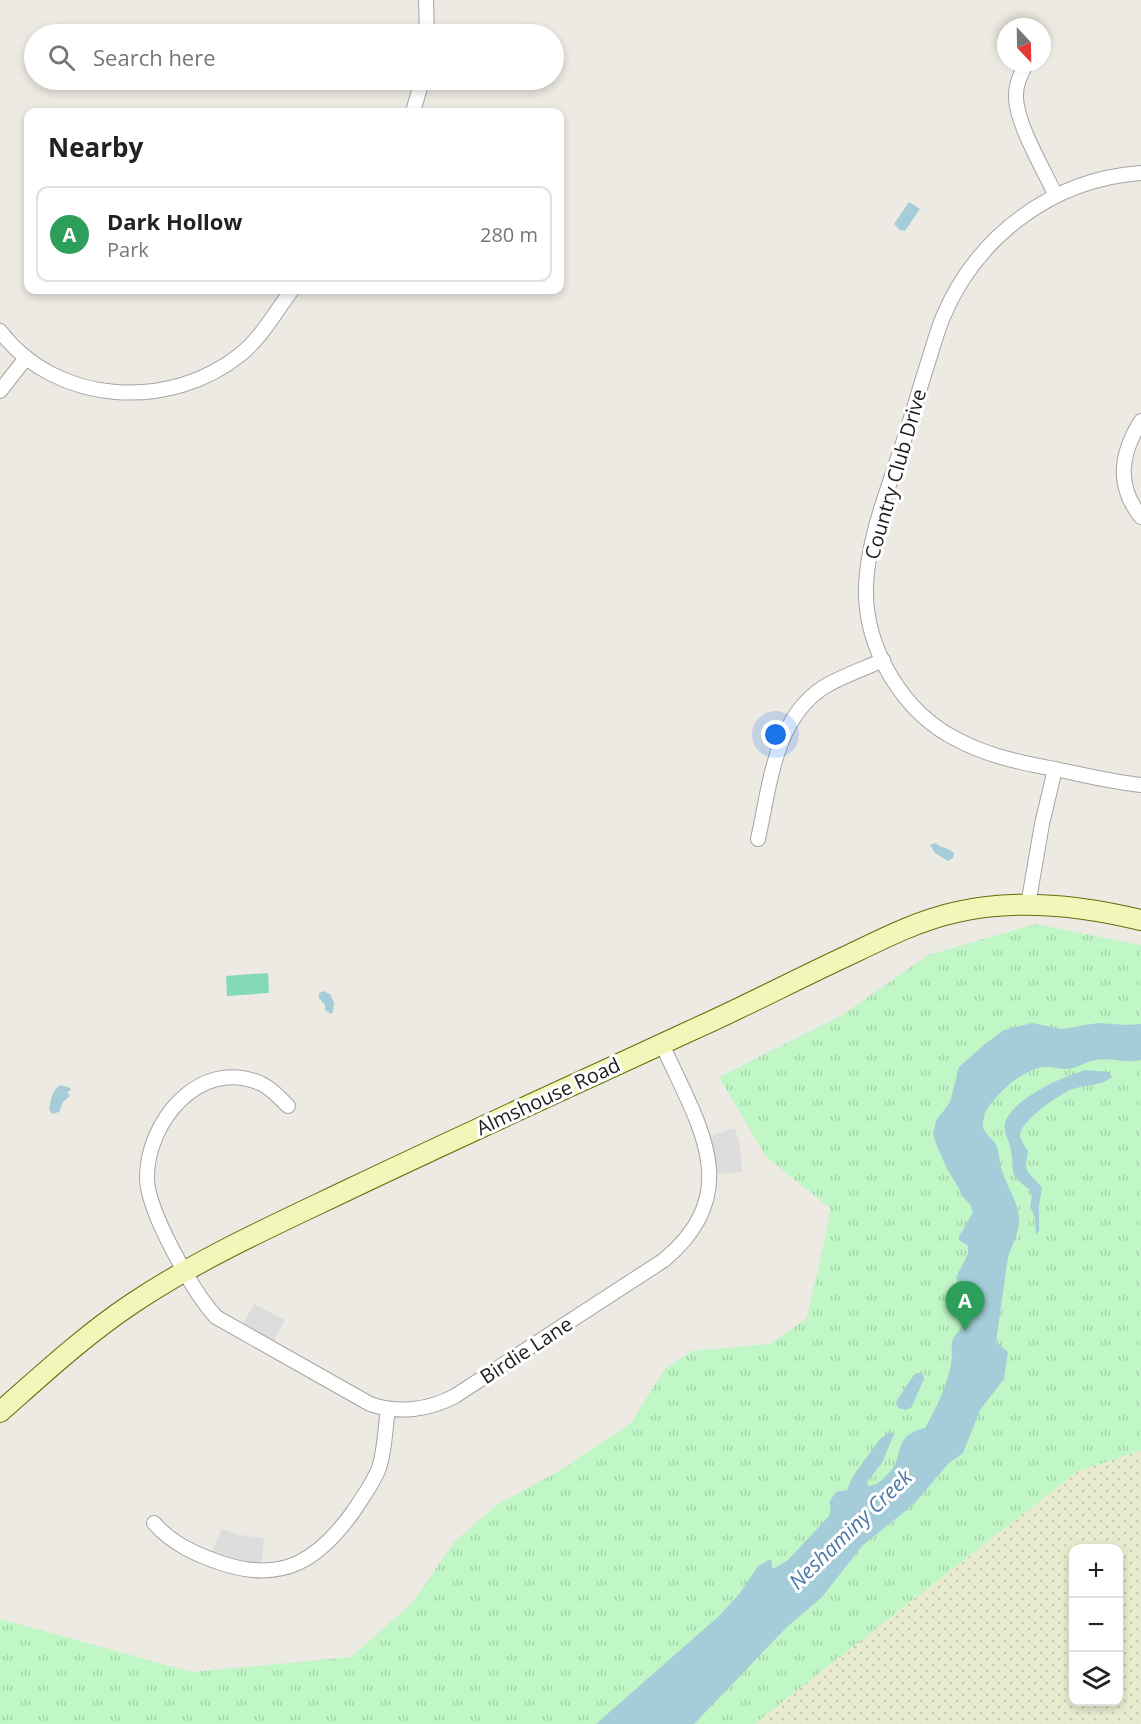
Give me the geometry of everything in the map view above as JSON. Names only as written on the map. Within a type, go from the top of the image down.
[{"type":"main road","name":"Almshouse Road","points":[[0,1412],[97,1329],[133,1303],[186,1271],[339,1194],[917,923],[962,910],[1028,905],[1069,907],[1141,920]]},
{"type":"street","points":[[426,0],[427,24]]},
{"type":"street","points":[[1023,72],[1016,86],[1016,100],[1021,120],[1056,196]]},
{"type":"street","points":[[414,108],[419,90]]},
{"type":"street","name":"Country Club Drive","points":[[1141,173],[1112,177],[1079,186],[1033,208],[1011,223],[987,247],[957,287],[942,318],[873,537],[867,566],[866,588],[872,633],[883,660],[903,694],[918,712],[936,727],[978,750],[1116,783],[1141,785]]},
{"type":"street","points":[[0,331],[26,358],[50,374],[72,383],[107,392],[143,393],[178,387],[222,368],[251,345],[289,294]]},
{"type":"street","points":[[0,391],[26,358]]},
{"type":"street","points":[[1141,421],[1134,431],[1126,452],[1123,471],[1127,495],[1141,517]]},
{"type":"street","points":[[758,838],[779,746],[787,726],[799,709],[825,687],[883,660]]},
{"type":"street","points":[[1028,905],[1042,824],[1055,769]]},
{"type":"street","name":"Birdie Lane","points":[[288,1106],[269,1088],[259,1083],[229,1077],[204,1084],[188,1093],[175,1104],[162,1123],[148,1158],[148,1187],[153,1207],[160,1225],[186,1271],[207,1306],[220,1320],[363,1401],[388,1409],[404,1410],[428,1406],[455,1396],[664,1260],[685,1241],[699,1222],[710,1183],[709,1159],[703,1138],[662,1044]]},
{"type":"street","points":[[154,1522],[179,1545],[194,1553],[232,1566],[263,1570],[276,1569],[307,1559],[334,1538],[375,1478],[381,1458],[388,1409]]},
{"type":"green space","points":[[1035,924],[1141,945],[1141,1451],[1078,1471],[754,1724],[0,1724],[0,1619],[192,1672],[351,1657],[412,1603],[455,1541],[497,1505],[562,1469],[630,1424],[665,1369],[692,1351],[770,1344],[807,1318],[826,1236],[830,1208],[766,1157],[719,1077],[844,1014],[928,955]]},
{"type":"green space","points":[[268,973],[269,993],[227,996],[226,976]]},
{"type":"green space","points":[[1141,1451],[1141,1724],[754,1724],[1078,1471]]},
{"type":"shaded area","points":[[735,1128],[740,1146],[742,1172],[710,1175],[703,1138]]},
{"type":"shaded area","points":[[254,1304],[285,1320],[270,1348],[239,1331]]},
{"type":"shaded area","points":[[222,1529],[239,1535],[264,1538],[261,1570],[209,1559]]},
{"type":"water","points":[[909,202],[920,209],[905,231],[901,231],[894,224]]},
{"type":"water","points":[[936,843],[952,851],[953,858],[948,861],[935,853],[930,845]]},
{"type":"water","points":[[323,991],[330,994],[334,1003],[331,1014],[325,1010],[325,1005],[319,998],[319,993]]},
{"type":"water","name":"Neshaminy Creek","points":[[1032,1023],[1062,1029],[1098,1023],[1141,1024],[1141,1060],[1101,1059],[1069,1069],[1037,1068],[1020,1076],[1006,1087],[985,1113],[984,1130],[997,1148],[1002,1171],[1017,1206],[1019,1223],[1008,1257],[996,1342],[1008,1352],[1004,1379],[980,1410],[963,1453],[948,1464],[914,1504],[862,1546],[822,1597],[787,1627],[694,1724],[596,1724],[719,1616],[740,1593],[758,1566],[771,1559],[772,1568],[775,1568],[788,1560],[829,1516],[831,1507],[829,1502],[836,1492],[847,1490],[853,1476],[880,1439],[890,1432],[894,1434],[882,1463],[867,1482],[868,1486],[877,1484],[891,1471],[904,1439],[911,1433],[925,1428],[945,1385],[952,1358],[952,1342],[963,1324],[960,1319],[965,1305],[956,1294],[959,1284],[956,1277],[968,1254],[968,1246],[959,1240],[959,1237],[973,1212],[970,1204],[961,1195],[936,1144],[933,1133],[936,1121],[950,1102],[959,1067],[1004,1030]]},
{"type":"water","points":[[1086,1070],[1109,1072],[1112,1077],[1098,1084],[1073,1089],[1060,1096],[1034,1115],[1022,1129],[1020,1135],[1028,1152],[1026,1165],[1028,1172],[1042,1188],[1039,1205],[1039,1231],[1036,1235],[1035,1219],[1030,1206],[1032,1197],[1030,1190],[1013,1173],[1005,1123],[1017,1105],[1028,1097],[1052,1083]]},
{"type":"water","points":[[61,1085],[70,1088],[71,1090],[67,1092],[70,1096],[63,1102],[59,1112],[52,1114],[49,1109],[51,1099]]},
{"type":"water","points":[[917,1373],[922,1373],[924,1379],[911,1408],[905,1410],[899,1408],[896,1404],[897,1400]]},
{"type":"place","name":"Dark Hollow","points":[[965,1331]]}]
